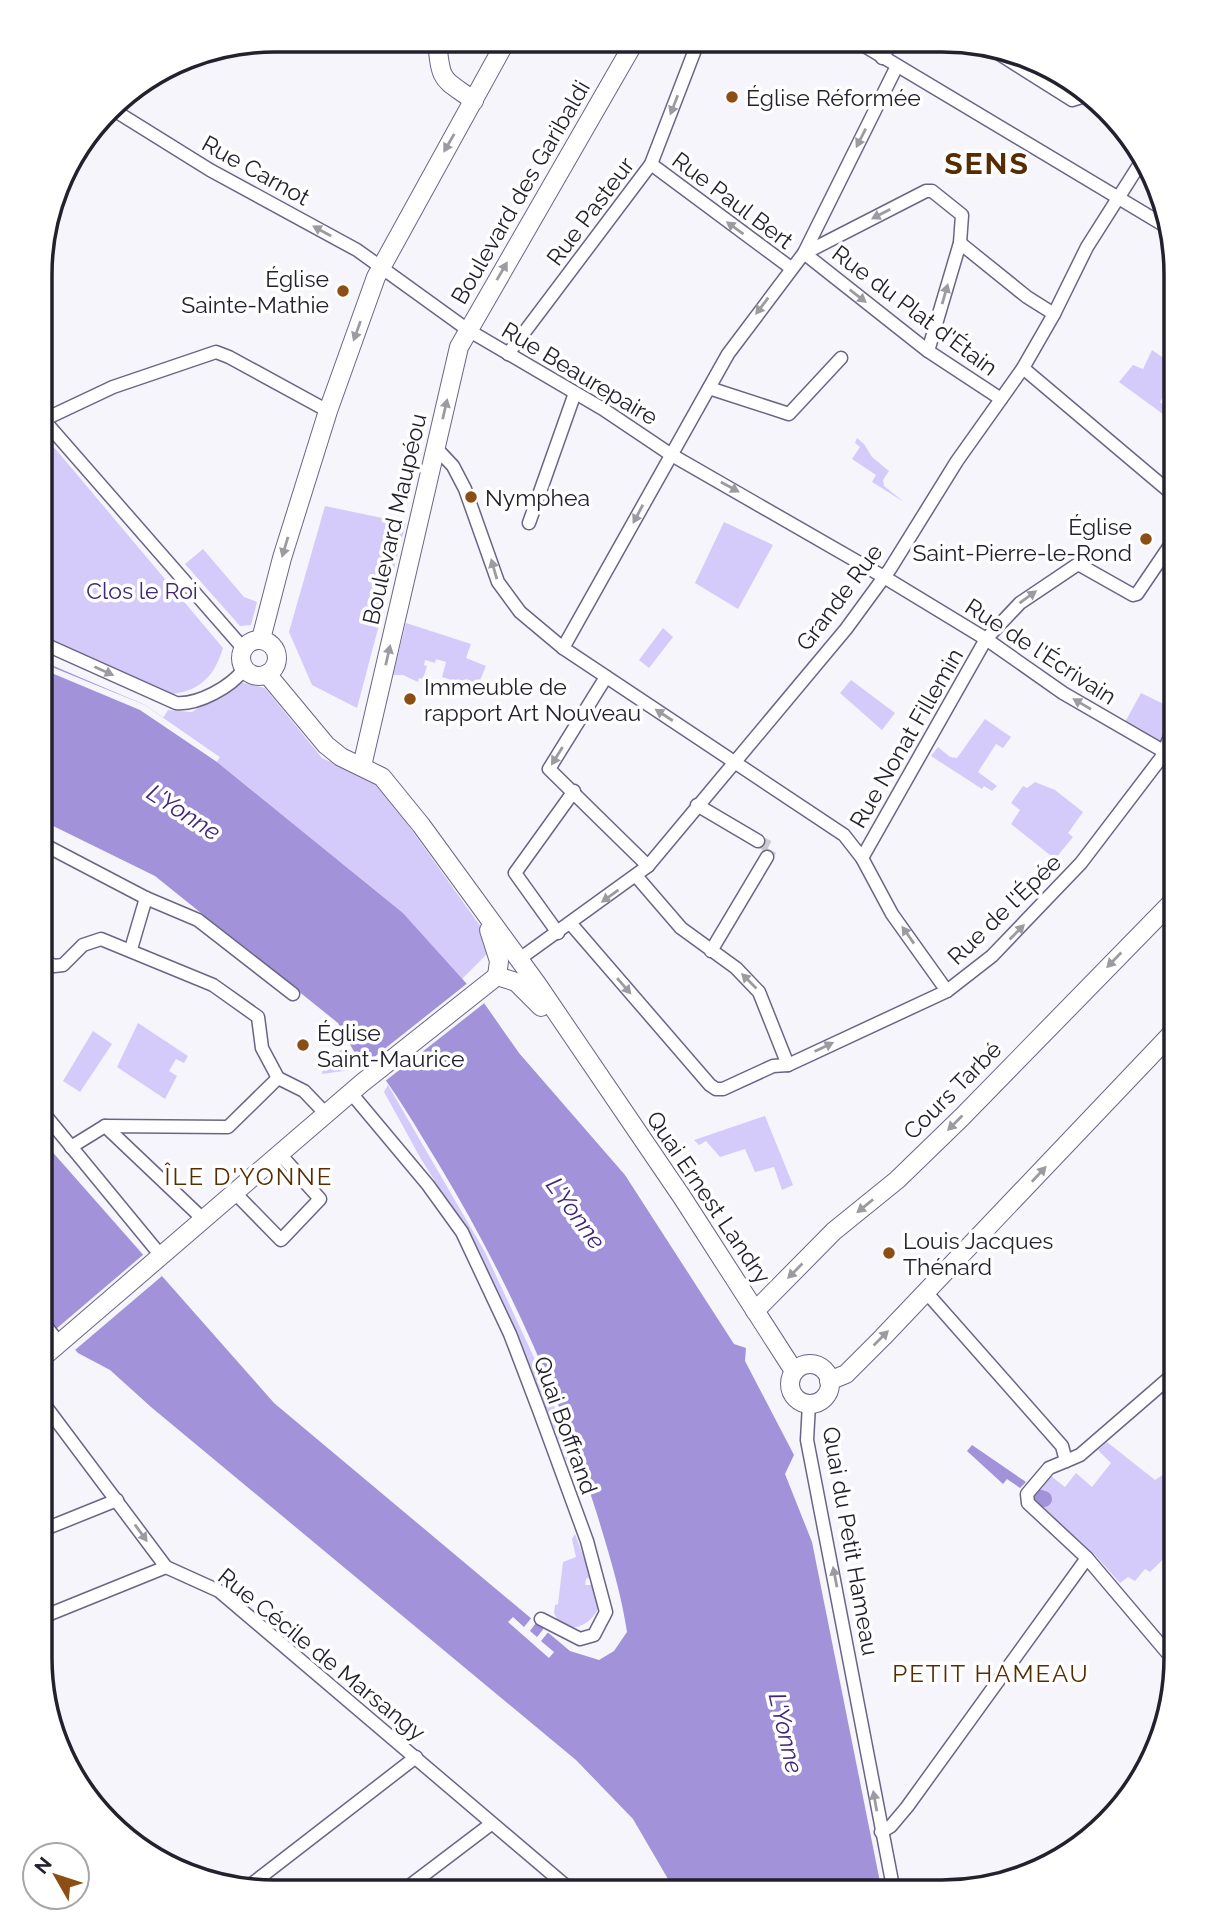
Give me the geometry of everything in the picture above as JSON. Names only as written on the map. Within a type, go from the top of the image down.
[{"type":"main road","name":"Boulevard des Garibaldi","points":[[468,330],[628,52]]},
{"type":"main road","points":[[439,53],[439,63],[447,84],[474,101]]},
{"type":"main road","points":[[261,639],[282,558],[328,411],[380,267],[500,53]]},
{"type":"main road","name":"Boulevard Maupéou","points":[[362,766],[460,347],[468,330]]},
{"type":"main road","points":[[261,639],[271,644],[277,654],[276,666],[267,674],[257,676],[244,669],[241,659],[243,648],[251,641],[261,639]]},
{"type":"main road","points":[[52,1350],[326,1114],[493,979],[499,961],[495,942],[474,898],[388,782],[341,757],[326,745],[267,674]]},
{"type":"main road","name":"Quai Ernest Landry","points":[[474,898],[682,1197],[794,1371],[790,1389],[797,1400],[809,1404]]},
{"type":"main road","name":"Cours Tarbé","points":[[755,1311],[834,1231],[897,1180],[1164,910]]},
{"type":"main road","name":"Quai Ernest Landry","points":[[493,979],[516,982],[581,1051]]},
{"type":"main road","points":[[830,1381],[846,1374],[1164,1043]]},
{"type":"main road","points":[[794,1371],[805,1364],[818,1366],[830,1381]]},
{"type":"main road","points":[[809,1404],[826,1396],[830,1381]]},
{"type":"street","name":"Rue Pasteur","points":[[508,354],[651,164],[694,52]]},
{"type":"street","points":[[873,52],[1158,222]]},
{"type":"street","points":[[882,58],[886,52]]},
{"type":"street","points":[[563,648],[670,453],[728,354],[790,268],[804,253],[897,66]]},
{"type":"street","points":[[1018,66],[1072,100],[1078,99]]},
{"type":"street","name":"Rue Carnot","points":[[121,115],[210,170],[357,250],[468,330]]},
{"type":"street","name":"Rue Paul Bert","points":[[651,164],[790,268]]},
{"type":"street","name":"Grande Rue","points":[[518,960],[571,925],[648,866],[846,629],[884,577],[957,461],[1023,368],[1054,314],[1087,247],[1137,168]]},
{"type":"street","points":[[804,253],[926,191],[932,191],[962,215],[960,243],[928,351]]},
{"type":"street","points":[[960,243],[1027,297],[1054,314]]},
{"type":"street","name":"Rue du Plat d'Étain","points":[[804,253],[928,351],[1001,399]]},
{"type":"street","name":"Rue Beaurepaire","points":[[468,330],[670,453],[884,577]]},
{"type":"street","points":[[52,415],[113,387],[216,352],[229,356],[328,411]]},
{"type":"street","points":[[709,388],[789,414],[836,365]]},
{"type":"street","points":[[1023,368],[1164,487]]},
{"type":"street","points":[[529,523],[557,435],[575,393]]},
{"type":"street","points":[[52,429],[243,648]]},
{"type":"street","points":[[437,449],[453,466],[465,489],[498,582],[520,612],[563,648],[734,760],[777,793],[844,835],[862,858],[892,914],[947,991]]},
{"type":"street","name":"Rue Nonat Fillemin","points":[[862,858],[986,639],[1020,603],[1078,564],[1133,595],[1137,594],[1164,554]]},
{"type":"street","name":"Rue de l'Écrivain","points":[[884,577],[986,639],[1063,693],[1162,751]]},
{"type":"street","points":[[52,647],[176,703],[191,704],[238,677],[244,669]]},
{"type":"street","points":[[606,677],[549,769],[648,866]]},
{"type":"street","name":"Rue de l'Épée","points":[[571,925],[716,1090],[773,1066],[788,1065],[947,991],[992,956],[1046,903],[1149,775],[1161,758],[1164,747]]},
{"type":"street","points":[[558,933],[515,873],[574,791]]},
{"type":"street","points":[[697,805],[758,841]]},
{"type":"street","points":[[52,849],[146,898],[198,920],[293,995]]},
{"type":"street","points":[[711,951],[766,858]]},
{"type":"street","points":[[637,877],[681,928],[736,968],[760,992],[788,1065]]},
{"type":"street","points":[[131,949],[146,898]]},
{"type":"street","points":[[52,965],[63,965],[83,945],[102,939],[213,985],[258,1017],[262,1048],[278,1078],[304,1091],[326,1114]]},
{"type":"street","points":[[71,1147],[105,1126],[228,1127],[278,1078]]},
{"type":"street","name":"Quai Boffrand","points":[[351,1093],[428,1185],[461,1232],[510,1334],[581,1525],[604,1598],[604,1621],[594,1635],[588,1638],[572,1637],[541,1619]]},
{"type":"street","points":[[52,1124],[158,1261]]},
{"type":"street","points":[[105,1126],[204,1220]]},
{"type":"street","points":[[235,1193],[281,1240],[320,1199],[280,1154]]},
{"type":"street","points":[[926,1292],[1062,1446],[1066,1461]]},
{"type":"street","points":[[52,1331],[63,1342]]},
{"type":"street","points":[[1164,1382],[1080,1455],[1049,1468],[1030,1491],[1028,1503],[1087,1558],[1164,1649]]},
{"type":"street","name":"Quai du Petit Hameau","points":[[809,1404],[807,1440],[891,1880]]},
{"type":"street","name":"Rue Cécile de Marsangy","points":[[52,1414],[166,1567],[219,1591],[559,1880]]},
{"type":"street","points":[[52,1526],[117,1500]]},
{"type":"street","points":[[881,1832],[891,1826],[907,1808],[1087,1558]]},
{"type":"street","points":[[52,1613],[166,1567]]},
{"type":"street","points":[[259,1879],[416,1757]]},
{"type":"street","points":[[417,1880],[491,1824]]},
{"type":"green space","points":[[1152,350],[1164,358],[1164,396],[1160,402],[1164,405],[1164,415],[1119,382],[1133,365],[1143,369]]},
{"type":"green space","points":[[857,438],[872,457],[889,471],[883,480],[884,486],[904,502],[872,482],[876,475],[852,459],[860,447],[855,443]]},
{"type":"green space","name":"Clos le Roi","points":[[52,445],[223,648],[216,666],[206,679],[192,689],[173,694],[52,641]]},
{"type":"green space","points":[[325,506],[406,523],[357,708],[312,685],[289,632]]},
{"type":"green space","points":[[724,522],[773,545],[738,609],[695,583]]},
{"type":"green space","points":[[203,549],[244,597],[257,602],[251,625],[240,626],[185,564]]},
{"type":"green space","points":[[406,623],[471,644],[466,658],[486,666],[473,697],[466,695],[467,687],[456,687],[458,682],[442,677],[446,662],[436,659],[435,663],[425,660],[424,665],[427,666],[423,679],[419,678],[418,682],[403,675],[393,675]]},
{"type":"green space","points":[[663,628],[673,637],[649,668],[639,660]]},
{"type":"green space","points":[[851,680],[895,713],[882,730],[840,693]]},
{"type":"green space","points":[[240,682],[265,688],[322,758],[372,781],[391,801],[493,944],[494,947],[462,979],[403,913],[217,762],[220,757],[163,718],[168,710],[192,712]]},
{"type":"green space","points":[[1141,693],[1164,704],[1164,732],[1159,744],[1124,724]]},
{"type":"green space","points":[[985,719],[1011,737],[1003,748],[996,744],[978,772],[997,786],[992,791],[984,786],[982,789],[931,756],[938,747],[950,757],[957,758]]},
{"type":"green space","points":[[1035,782],[1055,790],[1083,812],[1068,833],[1073,837],[1055,859],[1011,824],[1020,810],[1011,803],[1023,786],[1027,788]]},
{"type":"green space","points":[[138,1023],[188,1056],[184,1063],[176,1059],[169,1071],[177,1076],[165,1099],[117,1067]]},
{"type":"green space","points":[[93,1031],[112,1044],[80,1092],[63,1081]]},
{"type":"green space","points":[[343,1048],[358,1063],[351,1070],[322,1074],[324,1064]]},
{"type":"green space","points":[[388,1085],[485,1252],[545,1381],[580,1476],[573,1477],[516,1331],[470,1237],[421,1159],[384,1092]]},
{"type":"green space","points":[[765,1116],[793,1185],[782,1190],[774,1167],[755,1172],[745,1149],[720,1157],[706,1141],[699,1145],[694,1140]]},
{"type":"green space","points":[[1107,1442],[1155,1480],[1164,1474],[1164,1559],[1150,1572],[1145,1569],[1135,1581],[1128,1577],[1120,1583],[1094,1554],[1036,1503],[1037,1494],[1051,1476],[1065,1487],[1076,1473],[1092,1487],[1111,1463],[1098,1450]]},
{"type":"green space","points":[[575,1534],[591,1577],[586,1579],[585,1585],[594,1585],[600,1604],[585,1623],[572,1627],[565,1626],[554,1613],[555,1605],[558,1604],[563,1562],[576,1557],[572,1539]]},
{"type":"water","name":"L'Yonne","points":[[52,665],[145,705],[220,757],[217,762],[403,913],[484,1003],[519,1053],[625,1175],[734,1344],[746,1348],[745,1361],[794,1455],[785,1474],[812,1542],[880,1880],[669,1880],[633,1819],[576,1760],[110,1370],[78,1353],[52,1323],[52,1151],[274,1403],[570,1651],[599,1660],[614,1651],[627,1632],[597,1514],[547,1378],[486,1247],[413,1122],[368,1057],[361,1064],[338,1023],[155,876],[52,825]]},
{"type":"water","points":[[972,1445],[1026,1482],[1020,1488],[1007,1479],[1003,1484],[967,1451]]},
{"type":"pier","points":[[52,667],[145,705],[220,757],[217,762],[140,710],[52,673]]},
{"type":"pier","points":[[469,982],[487,1001],[384,1082],[368,1062]]},
{"type":"pier","points":[[144,1254],[162,1276],[75,1350],[56,1329]]},
{"type":"pier","points":[[533,1616],[538,1620],[530,1631],[537,1637],[545,1627],[550,1630],[541,1641],[554,1652],[549,1658],[508,1622],[513,1617],[524,1627]]},
{"type":"waterway","points":[[1037,1497],[1044,1499]]},
{"type":"tunnel","points":[[758,841],[772,848],[767,857]]},
{"type":"place","name":"Église Réformée","points":[[732,97]]},
{"type":"place","name":"Église Sainte-Mathie","points":[[343,291]]},
{"type":"place","name":"Nymphea","points":[[471,497]]},
{"type":"place","name":"Église Saint-Pierre-le-Rond","points":[[1146,539]]},
{"type":"place","name":"Immeuble de rapport Art Nouveau","points":[[410,699]]},
{"type":"place","name":"Église Saint-Maurice","points":[[303,1045]]},
{"type":"place","name":"Louis Jacques Thénard","points":[[889,1253]]},
{"type":"district","name":"SENS","points":[[987,163]]},
{"type":"district","name":"ÎLE D'YONNE","points":[[249,1176]]},
{"type":"district","name":"PETIT HAMEAU","points":[[991,1673]]}]
